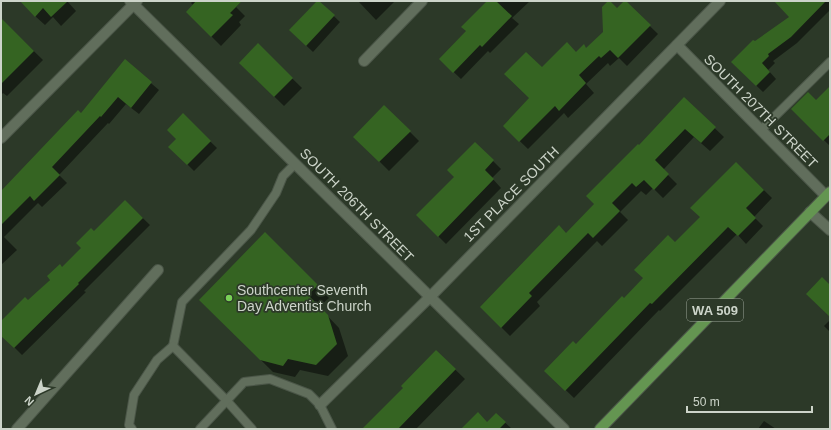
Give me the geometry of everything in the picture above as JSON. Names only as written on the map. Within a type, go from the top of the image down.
[{"type":"main road","name":"WA 509","points":[[600,429],[828,194]]},
{"type":"street","points":[[364,61],[422,1]]},
{"type":"street","name":"1ST PLACE SOUTH","points":[[320,405],[430,297],[720,1]]},
{"type":"street","points":[[1,138],[133,2]]},
{"type":"street","name":"SOUTH 206TH STREET","points":[[133,2],[564,429]]},
{"type":"street","name":"SOUTH 207TH STREET","points":[[677,45],[760,130],[828,194]]},
{"type":"street","points":[[810,212],[830,230]]},
{"type":"street","points":[[17,429],[158,270]]},
{"type":"lane","points":[[760,130],[830,62]]},
{"type":"lane","points":[[132,429],[129,425],[134,395],[157,360],[173,346],[182,302],[251,230],[276,193],[283,176],[295,164]]},
{"type":"lane","points":[[173,346],[252,429]]},
{"type":"lane","points":[[200,429],[244,382],[270,379],[309,394],[320,405],[332,429]]},
{"type":"building","points":[[20,1],[68,1],[51,17],[43,8],[35,17]]},
{"type":"building","points":[[196,1],[242,1],[230,13],[233,15],[211,37],[186,12]]},
{"type":"building","points":[[317,1],[319,1],[335,15],[306,46],[289,30]]},
{"type":"building","points":[[487,1],[496,1],[512,16],[482,47],[480,45],[453,73],[439,59],[466,31],[461,27]]},
{"type":"building","points":[[610,1],[617,8],[624,1],[626,1],[651,25],[618,58],[610,50],[601,58],[599,56],[579,75],[586,83],[559,111],[555,106],[519,142],[503,126],[529,98],[504,74],[526,52],[542,67],[567,42],[576,52],[584,44],[586,48],[603,32],[602,7]]},
{"type":"building","points":[[774,1],[826,1],[791,37],[768,54],[769,56],[762,63],[770,72],[756,86],[731,62],[753,40],[755,41],[789,17]]},
{"type":"building","points":[[1,18],[34,51],[1,84]]},
{"type":"building","points":[[258,43],[293,78],[274,97],[239,63]]},
{"type":"building","points":[[125,59],[152,82],[131,108],[118,97],[101,117],[100,116],[52,167],[60,175],[34,201],[30,196],[1,225],[1,191],[78,110],[81,113]]},
{"type":"building","points":[[830,86],[830,134],[823,141],[791,109],[808,92],[816,100]]},
{"type":"building","points":[[684,97],[716,127],[701,143],[685,129],[655,160],[669,174],[654,190],[644,180],[636,187],[632,183],[612,203],[620,211],[593,238],[588,233],[529,293],[532,296],[501,328],[480,307],[559,225],[566,233],[594,204],[586,196],[638,144],[639,145]]},
{"type":"building","points":[[384,105],[411,131],[379,162],[353,137]]},
{"type":"building","points":[[183,113],[211,141],[187,165],[168,147],[176,139],[167,130]]},
{"type":"building","points":[[475,142],[494,160],[485,170],[494,179],[438,237],[416,215],[454,177],[447,170]]},
{"type":"building","points":[[736,162],[764,190],[746,208],[756,218],[738,236],[728,227],[652,304],[650,303],[565,391],[544,371],[573,341],[576,344],[622,296],[624,298],[643,278],[634,270],[668,235],[675,242],[700,217],[690,208]]},
{"type":"building","points":[[125,200],[143,218],[14,348],[1,336],[1,321],[25,297],[28,300],[50,280],[47,276],[60,264],[62,267],[81,248],[76,243],[91,228],[94,231]]},
{"type":"building","name":"Southcenter Seventh Day Adventist Church","points":[[265,232],[318,285],[308,295],[328,315],[337,344],[316,365],[288,359],[283,366],[260,360],[199,300]]},
{"type":"building","points":[[822,277],[830,285],[830,317],[806,294]]},
{"type":"building","points":[[436,350],[456,369],[398,429],[362,429],[403,388],[401,386]]},
{"type":"building","points":[[478,412],[487,422],[496,413],[506,422],[499,429],[461,429]]},
{"type":"place","name":"Southcenter Seventh Day Adventist Church","points":[[229,298]]}]
